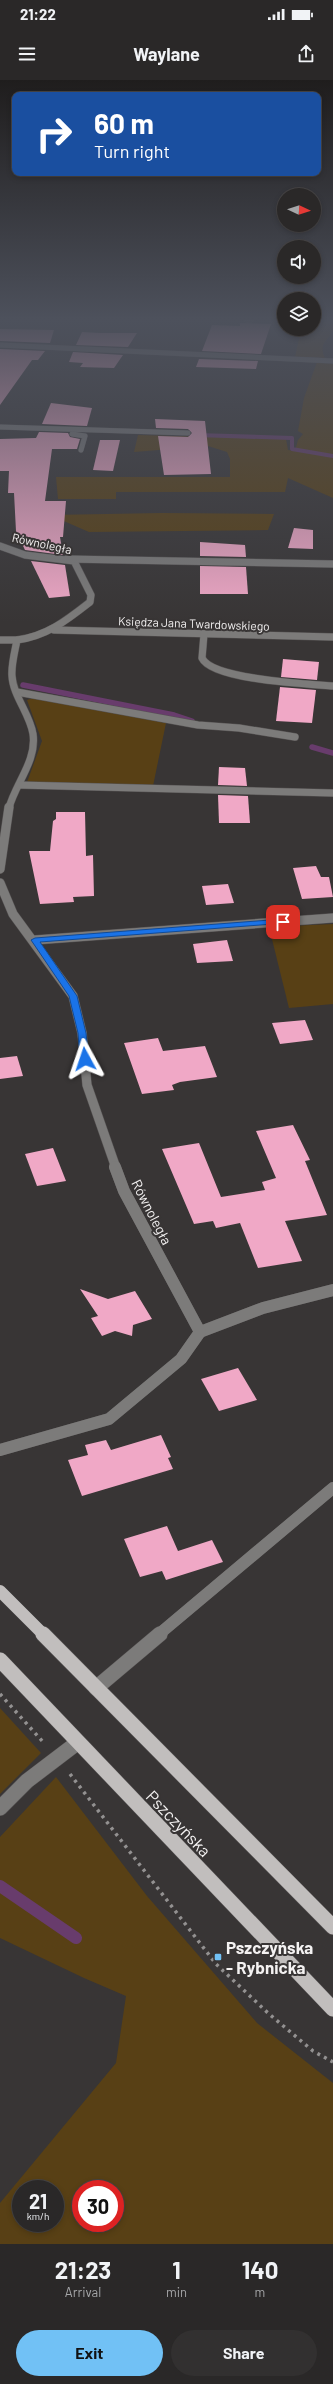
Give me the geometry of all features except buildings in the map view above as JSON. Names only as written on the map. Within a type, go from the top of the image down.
[{"type":"main road","points":[[0,1590],[333,1926]]},
{"type":"main road","name":"Pszczyńska","points":[[0,1660],[77,1743],[333,2009]]},
{"type":"street","points":[[0,427],[188,433]]},
{"type":"street","points":[[0,432],[83,435],[81,450]]},
{"type":"street","name":"Równoległa","points":[[0,546],[25,555],[74,561],[91,595],[90,602],[54,630],[28,639],[0,640]]},
{"type":"street","points":[[63,559],[333,564]]},
{"type":"street","name":"Księdza Jana Twardowskiego","points":[[54,630],[333,637]]},
{"type":"street","points":[[204,634],[201,655],[203,661],[211,668],[233,675],[333,686]]},
{"type":"street","points":[[0,869],[5,825],[11,799],[19,785],[31,752],[33,734],[12,676],[17,640]]},
{"type":"street","points":[[17,692],[198,726],[239,728],[295,737]]},
{"type":"street","points":[[19,785],[333,792]]},
{"type":"street","name":"Równoległa","points":[[0,883],[13,914],[35,940],[73,996],[82,1033],[87,1085],[124,1191],[200,1332]]},
{"type":"street","points":[[35,940],[333,918]]},
{"type":"street","points":[[0,1450],[110,1419],[181,1359],[200,1332],[263,1308],[333,1290]]},
{"type":"street","points":[[96,1688],[333,1488]]},
{"type":"street","points":[[0,1808],[27,1781],[77,1743]]},
{"type":"path","points":[[0,1694],[57,1758],[216,1964],[268,2013],[313,2052],[333,2062]]},
{"type":"shaded area","points":[[300,421],[333,421],[333,498],[288,478],[285,492],[116,492],[116,499],[58,499],[56,477],[230,477],[230,459],[227,452],[208,446],[134,452],[138,435],[286,439],[288,450],[295,451],[298,440],[303,434],[298,431]]},
{"type":"shaded area","points":[[162,513],[274,514],[268,530],[89,532],[50,515]]},
{"type":"shaded area","points":[[36,697],[166,723],[153,786],[26,785],[42,741],[27,700]]},
{"type":"shaded area","points":[[333,924],[333,1004],[289,1008],[269,927]]},
{"type":"shaded area","points":[[0,1708],[41,1753],[0,1794]]},
{"type":"shaded area","points":[[56,1777],[147,1896],[257,2023],[333,2083],[333,2244],[0,2244],[0,2203],[12,2189],[12,2232],[64,2232],[64,2180],[19,2180],[116,2063],[126,1996],[84,1978],[0,1938],[0,1837]]},
{"type":"waterway","points":[[196,435],[292,438],[292,449],[333,456]]},
{"type":"waterway","points":[[23,685],[174,715],[192,721]]},
{"type":"waterway","points":[[312,747],[333,753]]},
{"type":"waterway","points":[[0,1886],[76,1938]]},
{"type":"place","name":"Pszczyńska - Rybnicka","points":[[218,1957]]},
{"type":"route","points":[[85,1059],[82,1033],[73,996],[35,940],[283,922]]}]
